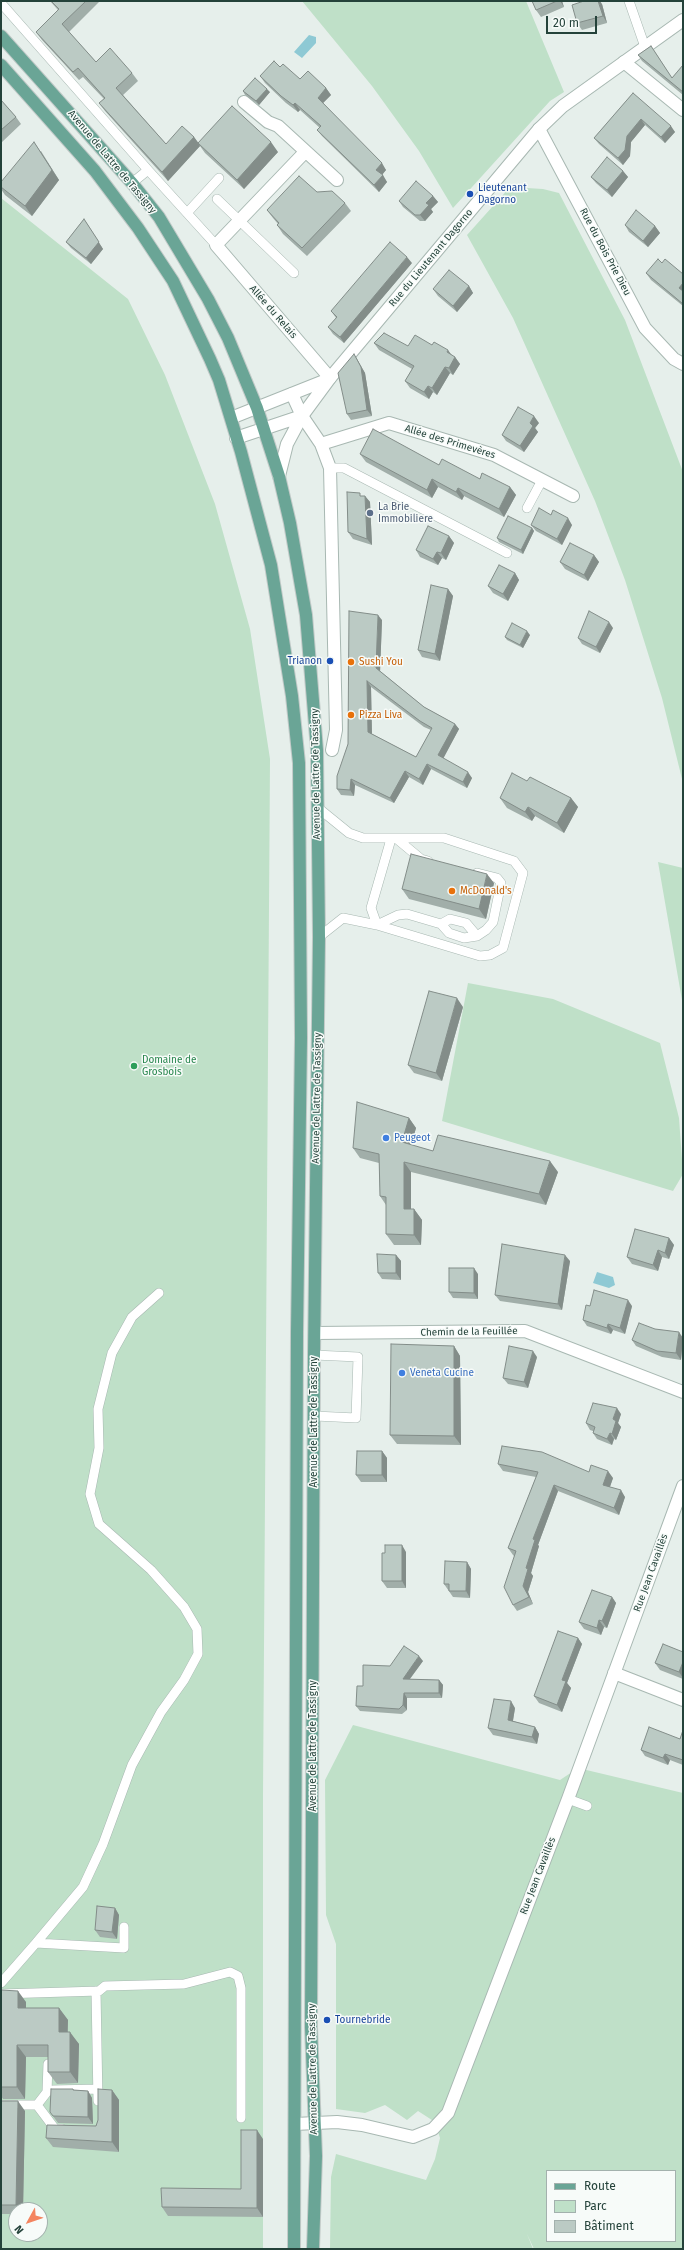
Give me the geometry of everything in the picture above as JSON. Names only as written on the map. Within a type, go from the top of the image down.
[{"type":"main road","name":"Avenue de Lattre de Tassigny","points":[[1,36],[132,183],[159,217],[192,270],[228,338],[257,408],[279,476],[290,523],[306,615],[316,722],[319,937],[314,1355],[311,2027],[313,2122],[316,2156],[313,2249]]},
{"type":"main road","points":[[1,65],[95,172],[158,257],[184,304],[210,359],[231,418],[258,511],[278,597],[292,696],[299,763],[301,1038],[297,1348],[294,2249]]},
{"type":"street","name":"Rue du Lieutenant Dagorno","points":[[279,476],[287,444],[302,416],[330,378],[539,129],[563,106],[683,20]]},
{"type":"street","points":[[624,62],[683,110]]},
{"type":"street","points":[[244,102],[268,122],[278,126],[337,180]]},
{"type":"street","name":"Rue du Bois Prie Dieu","points":[[539,129],[645,328],[674,359],[683,364]]},
{"type":"street","points":[[216,245],[241,221],[305,152]]},
{"type":"street","name":"Allée du Relais","points":[[216,245],[330,378]]},
{"type":"street","points":[[231,418],[330,378]]},
{"type":"street","points":[[292,394],[302,416],[321,444],[330,468],[336,730],[332,750]]},
{"type":"street","points":[[236,438],[302,416]]},
{"type":"street","name":"Allée des Primevères","points":[[321,444],[389,423],[494,455],[572,496]]},
{"type":"street","name":"Chemin de la Feuillée","points":[[315,1333],[525,1331],[683,1392]]},
{"type":"street","name":"Rue Jean Cavaillès","points":[[295,2124],[337,2122],[362,2125],[413,2137],[433,2129],[448,2113],[568,1799],[683,1486]]},
{"type":"street","points":[[614,1672],[683,1700]]},
{"type":"lane","points":[[629,1],[645,47]]},
{"type":"lane","name":"Allée du Relais","points":[[1,3],[216,245]]},
{"type":"lane","points":[[132,183],[148,170]]},
{"type":"lane","points":[[187,213],[219,178]]},
{"type":"lane","points":[[217,199],[294,273]]},
{"type":"lane","points":[[330,468],[344,468],[507,553]]},
{"type":"lane","points":[[527,508],[542,480]]},
{"type":"lane","points":[[317,807],[349,833],[363,838],[444,838],[514,861],[523,873],[503,948],[490,955],[480,956],[377,925],[343,918],[319,937]]},
{"type":"lane","points":[[394,839],[422,859],[437,863]]},
{"type":"lane","points":[[377,925],[371,908],[394,839]]},
{"type":"lane","points":[[377,925],[398,915],[407,914],[441,924],[449,933],[464,938],[477,936],[486,930],[493,922],[501,883],[497,878],[467,870]]},
{"type":"lane","points":[[441,924],[450,919],[466,923],[477,936]]},
{"type":"lane","points":[[1,1983],[83,1887],[103,1844],[132,1765],[161,1712],[184,1680],[198,1654],[197,1629],[184,1607],[150,1570],[99,1524],[90,1494],[98,1448],[98,1409],[112,1353],[132,1316],[159,1293]]},
{"type":"lane","points":[[314,1355],[358,1357],[356,1418],[314,1416]]},
{"type":"lane","points":[[568,1799],[587,1806]]},
{"type":"lane","points":[[36,1943],[124,1948],[124,1927]]},
{"type":"lane","points":[[1,1994],[96,1991],[105,1986],[184,1984],[230,1972],[238,1976],[241,1988],[241,2118]]},
{"type":"lane","points":[[96,1991],[99,2110]]},
{"type":"lane","points":[[47,2092],[48,2064]]},
{"type":"lane","points":[[37,2105],[47,2092],[53,2090],[98,2089]]},
{"type":"lane","points":[[1,2105],[37,2105]]},
{"type":"lane","points":[[37,2105],[55,2129],[70,2130]]},
{"type":"green space","points":[[302,1],[526,1],[564,92],[550,101],[453,208],[419,151],[372,86]]},
{"type":"green space","points":[[510,187],[543,189],[559,193],[625,320],[683,472],[683,783],[662,698],[625,580],[595,501],[513,318],[467,235]]},
{"type":"green space","name":"Domaine de Grosbois","points":[[1,198],[128,299],[165,375],[215,504],[250,629],[270,759],[263,1794],[263,2249],[1,2249]]},
{"type":"green space","points":[[658,862],[683,868],[683,1006]]},
{"type":"green space","points":[[468,983],[553,999],[660,1043],[679,1118],[683,1174],[673,1191],[442,1121]]},
{"type":"green space","points":[[353,1725],[560,1780],[578,1768],[683,1793],[683,2249],[534,2249],[527,2234],[533,2249],[330,2249],[331,2177],[336,2154],[426,2180],[435,2159],[440,2138],[435,2122],[418,2111],[407,2120],[385,2105],[365,2113],[336,2109],[336,1944],[326,1915],[325,1780]]},
{"type":"water","points":[[309,35],[316,37],[316,43],[302,58],[294,52]]},
{"type":"water","points":[[597,1272],[613,1277],[615,1285],[609,1288],[593,1283]]},
{"type":"building","points":[[51,1],[86,1],[62,24],[96,62],[110,48],[132,73],[116,88],[166,144],[182,126],[194,137],[162,172],[99,103],[105,98],[78,68],[73,72],[36,32],[59,9]]},
{"type":"building","points":[[532,1],[557,1],[536,10]]},
{"type":"building","points":[[584,1],[598,1],[603,16],[577,23],[572,5]]},
{"type":"building","points":[[651,46],[672,78],[683,65],[683,92],[638,55]]},
{"type":"building","points":[[274,61],[280,67],[283,64],[300,79],[308,71],[326,88],[318,98],[382,163],[376,170],[383,175],[374,185],[317,130],[321,126],[295,103],[293,105],[281,96],[260,76]]},
{"type":"building","points":[[255,78],[267,89],[256,101],[243,91]]},
{"type":"building","points":[[633,93],[671,126],[661,137],[641,119],[627,136],[625,150],[618,158],[594,138]]},
{"type":"building","points":[[1,100],[16,117],[1,130]]},
{"type":"building","points":[[232,106],[271,142],[237,180],[198,143]]},
{"type":"building","points":[[34,142],[52,170],[25,206],[1,187],[1,182]]},
{"type":"building","points":[[607,157],[623,171],[607,190],[591,177]]},
{"type":"building","points":[[299,176],[317,192],[332,191],[345,203],[302,248],[277,225],[279,223],[267,210]]},
{"type":"building","points":[[416,181],[433,196],[426,203],[429,205],[420,215],[415,215],[399,201]]},
{"type":"building","points":[[636,210],[655,226],[643,241],[625,225]]},
{"type":"building","points":[[84,219],[99,242],[86,258],[66,242]]},
{"type":"building","points":[[390,242],[407,257],[340,337],[328,327],[337,317],[331,311]]},
{"type":"building","points":[[658,259],[662,263],[665,259],[683,274],[683,283],[679,288],[683,291],[683,304],[646,273]]},
{"type":"building","points":[[449,270],[469,286],[453,306],[433,289]]},
{"type":"building","points":[[384,333],[408,346],[415,335],[432,345],[434,342],[448,350],[447,352],[455,357],[449,368],[445,367],[432,388],[428,386],[424,392],[405,381],[414,366],[374,343]]},
{"type":"building","points":[[354,354],[361,367],[367,410],[347,414],[338,373]]},
{"type":"building","points":[[518,407],[534,416],[530,423],[533,426],[520,446],[502,435]]},
{"type":"building","points":[[373,429],[439,465],[442,459],[480,479],[482,473],[510,487],[499,509],[458,488],[456,492],[432,479],[427,490],[360,454]]},
{"type":"building","points":[[347,492],[360,493],[360,496],[365,496],[367,539],[348,532]]},
{"type":"building","points":[[539,508],[551,515],[553,510],[568,518],[557,539],[531,525]]},
{"type":"building","points":[[508,516],[532,528],[521,550],[497,538]]},
{"type":"building","points":[[428,526],[449,536],[441,553],[437,552],[433,559],[416,550]]},
{"type":"building","points":[[570,543],[594,555],[584,575],[560,562]]},
{"type":"building","points":[[499,565],[515,573],[503,594],[488,586]]},
{"type":"building","points":[[431,585],[448,589],[435,654],[418,650]]},
{"type":"building","points":[[349,611],[378,615],[376,668],[424,707],[455,724],[438,755],[468,772],[463,782],[427,764],[419,779],[405,771],[390,798],[351,779],[350,790],[337,789],[337,776],[348,744]],"holes":[[[367,681],[420,721],[432,728],[416,757],[368,732]]]},
{"type":"building","points":[[589,611],[609,622],[596,647],[578,638]]},
{"type":"building","points":[[512,623],[527,631],[520,645],[505,637]]},
{"type":"building","points":[[512,773],[527,781],[530,777],[571,798],[557,823],[528,807],[525,812],[500,798]]},
{"type":"building","name":"McDonald's","points":[[411,854],[487,874],[479,909],[402,889]]},
{"type":"building","points":[[429,991],[457,998],[436,1073],[408,1065]]},
{"type":"building","points":[[357,1102],[409,1118],[402,1142],[433,1151],[438,1135],[550,1161],[539,1194],[404,1162],[404,1209],[414,1209],[414,1235],[386,1234],[386,1197],[380,1196],[379,1154],[353,1148]]},
{"type":"building","points":[[635,1229],[669,1238],[665,1253],[658,1250],[653,1265],[627,1257]]},
{"type":"building","points":[[502,1244],[565,1255],[558,1304],[495,1295]]},
{"type":"building","points":[[377,1254],[396,1255],[396,1273],[378,1273]]},
{"type":"building","points":[[449,1268],[474,1268],[474,1293],[449,1292]]},
{"type":"building","points":[[594,1290],[628,1300],[620,1328],[608,1324],[607,1328],[583,1320],[586,1305],[590,1306]]},
{"type":"building","points":[[639,1323],[655,1329],[679,1332],[676,1353],[657,1351],[632,1340]]},
{"type":"building","points":[[391,1344],[454,1346],[454,1436],[390,1435]]},
{"type":"building","points":[[509,1346],[533,1351],[524,1382],[503,1378]]},
{"type":"building","points":[[593,1403],[617,1408],[613,1419],[616,1421],[612,1434],[610,1433],[607,1439],[593,1433],[595,1427],[586,1423]]},
{"type":"building","points":[[502,1446],[542,1452],[589,1472],[591,1465],[608,1471],[603,1485],[621,1490],[614,1508],[554,1485],[533,1539],[535,1540],[526,1568],[528,1569],[523,1586],[529,1597],[513,1605],[504,1587],[516,1551],[508,1548],[538,1472],[498,1464]]},
{"type":"building","points":[[357,1451],[382,1451],[382,1475],[356,1475]]},
{"type":"building","points":[[385,1545],[402,1545],[402,1581],[382,1581],[382,1553],[385,1553]]},
{"type":"building","points":[[445,1561],[467,1562],[466,1591],[449,1591],[449,1584],[444,1584]]},
{"type":"building","points":[[592,1590],[612,1597],[602,1621],[599,1620],[597,1628],[579,1622]]},
{"type":"building","points":[[558,1631],[578,1638],[562,1680],[566,1681],[557,1705],[534,1696]]},
{"type":"building","points":[[663,1644],[683,1652],[683,1662],[679,1672],[655,1663]]},
{"type":"building","points":[[404,1646],[419,1656],[403,1679],[439,1680],[439,1693],[404,1693],[403,1705],[399,1709],[356,1706],[357,1686],[363,1686],[363,1665],[390,1666]]},
{"type":"building","points":[[494,1699],[511,1701],[508,1720],[535,1727],[532,1737],[488,1728]]},
{"type":"building","points":[[649,1727],[680,1739],[683,1730],[683,1760],[665,1754],[663,1758],[641,1750]]},
{"type":"building","points":[[97,1906],[115,1908],[112,1932],[95,1930]]},
{"type":"building","points":[[1,1990],[18,1991],[18,2008],[59,2008],[59,2032],[70,2032],[70,2072],[48,2072],[48,2045],[17,2045],[17,2087],[1,2087]]},
{"type":"building","points":[[51,2089],[88,2091],[88,2117],[53,2116],[50,2112]]},
{"type":"building","points":[[98,2089],[112,2090],[112,2142],[46,2138],[47,2125],[96,2126],[98,2120]]},
{"type":"building","points":[[1,2101],[18,2101],[16,2202],[8,2202],[8,2205],[1,2205]]},
{"type":"building","points":[[241,2130],[257,2130],[257,2208],[162,2207],[161,2188],[241,2189]]},
{"type":"place","name":"Lieutenant Dagorno","points":[[470,194]]},
{"type":"place","name":"La Brie Immobiliere","points":[[370,513]]},
{"type":"place","name":"Trianon","points":[[330,661]]},
{"type":"place","name":"Sushi You","points":[[351,662]]},
{"type":"place","name":"Pizza Liva","points":[[351,715]]},
{"type":"place","name":"McDonald's","points":[[452,891]]},
{"type":"place","name":"Domaine de Grosbois","points":[[134,1066]]},
{"type":"place","name":"Peugeot","points":[[386,1138]]},
{"type":"place","name":"Veneta Cucine","points":[[402,1373]]},
{"type":"place","name":"Tournebride","points":[[327,2020]]}]
